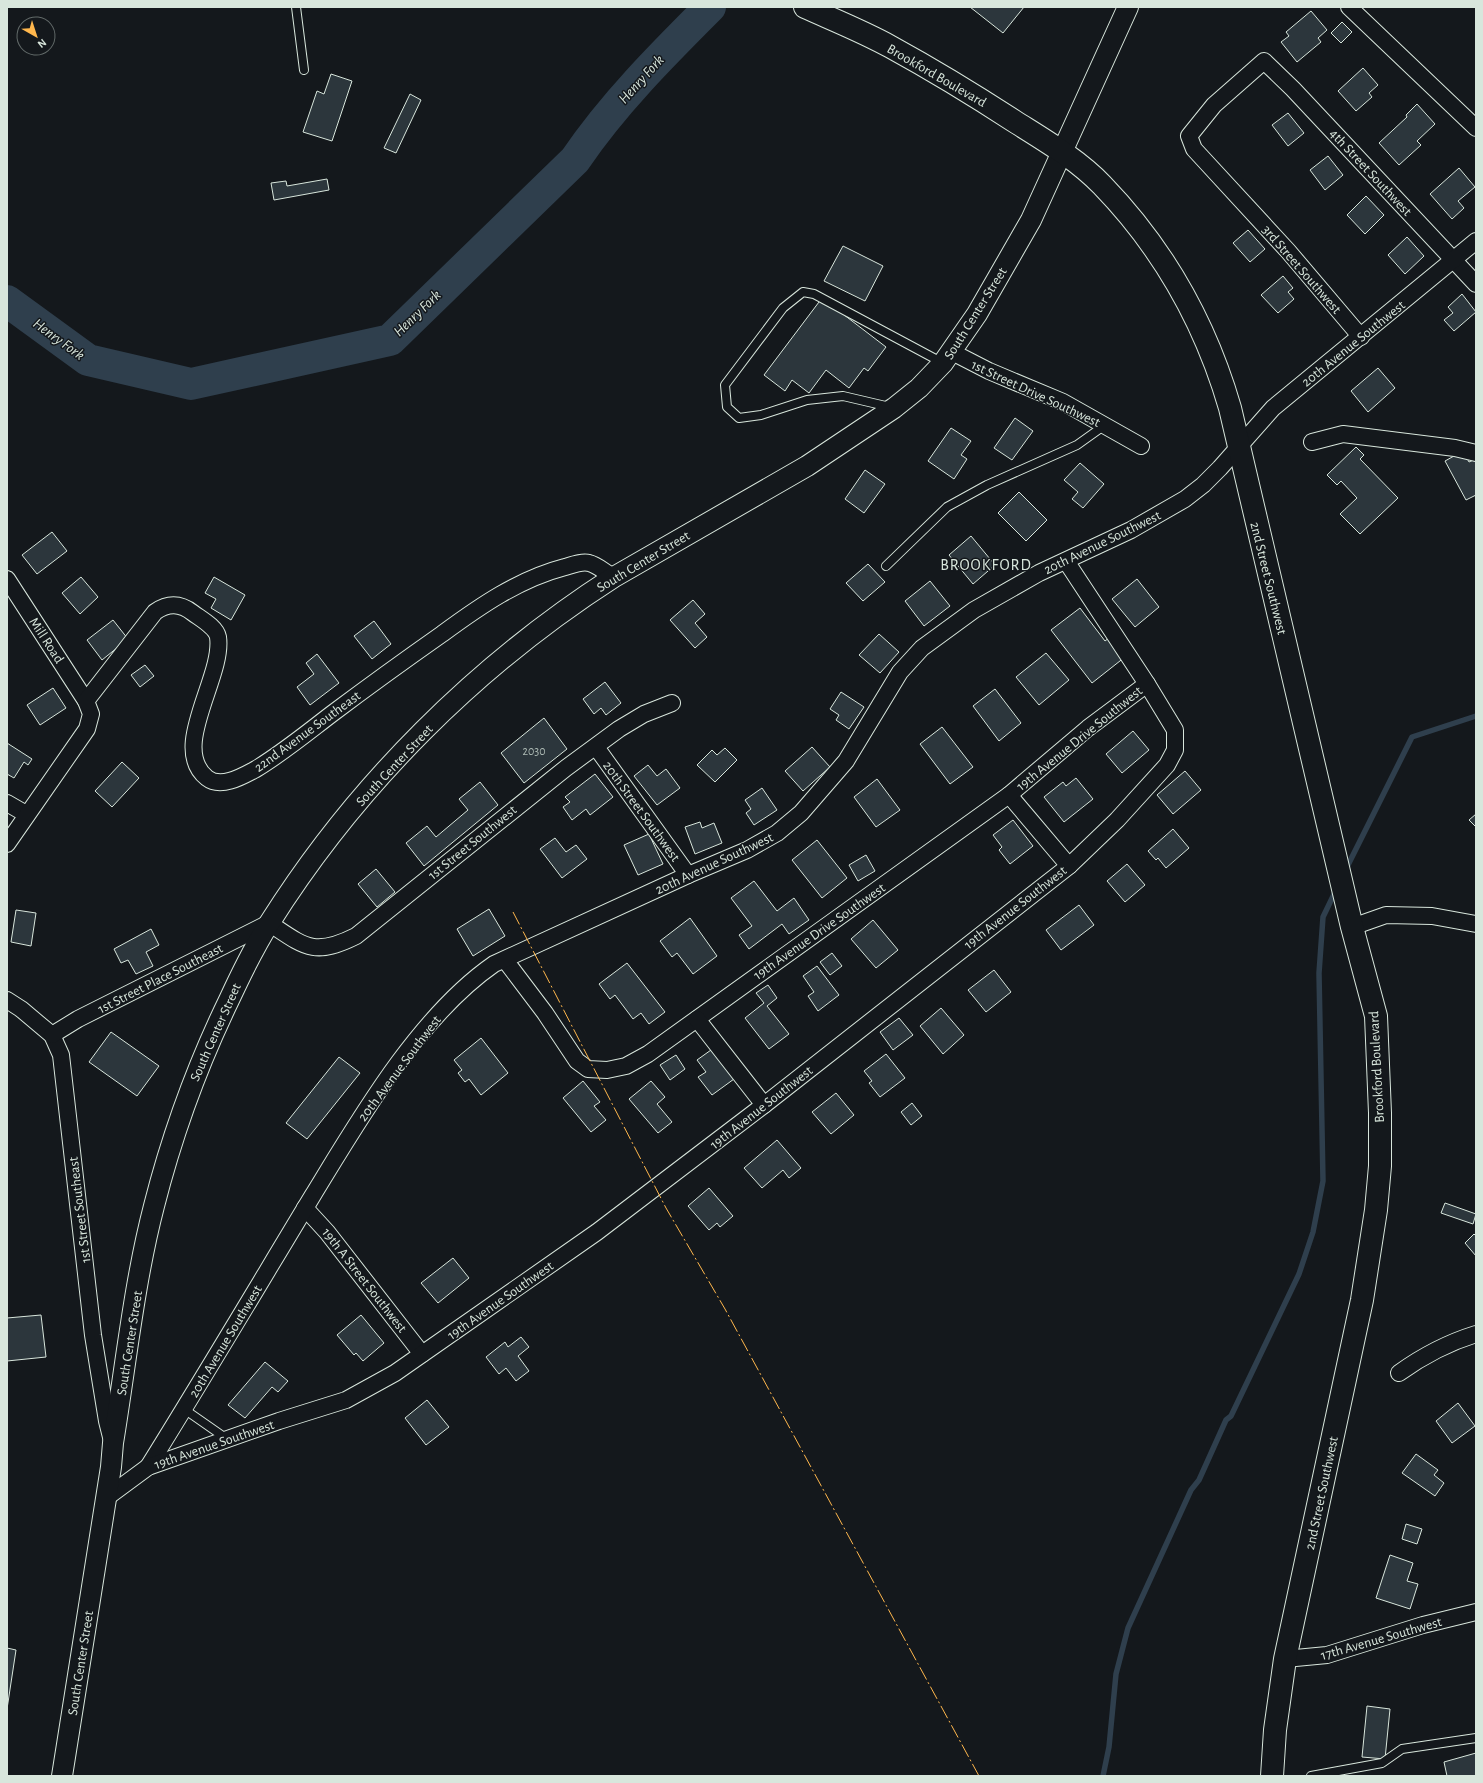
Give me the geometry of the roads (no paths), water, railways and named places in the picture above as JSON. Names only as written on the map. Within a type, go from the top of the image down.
[{"type":"main road","name":"Brookford Boulevard","points":[[805,7],[890,46],[973,95],[1063,152]]},
{"type":"main road","name":"2nd Street Southwest","points":[[1063,152],[1102,184],[1150,243],[1183,294],[1214,357],[1230,408],[1250,501],[1352,927]]},
{"type":"main road","name":"Brookford Boulevard","points":[[1352,927],[1376,1016],[1380,1166],[1376,1210]]},
{"type":"main road","name":"2nd Street Southwest","points":[[1272,1776],[1275,1730],[1286,1659],[1362,1300],[1376,1210]]},
{"type":"street","name":"South Center Street","points":[[62,1776],[144,1249],[181,1111],[201,1061],[249,957],[269,923],[304,870],[361,798],[422,733],[502,658],[586,595],[614,577],[806,466],[894,408],[919,388],[948,358],[978,314],[1024,233],[1063,152],[1128,7]]},
{"type":"street","points":[[1349,7],[1476,128]]},
{"type":"street","name":"3rd Street Southwest","points":[[1264,61],[1214,105],[1189,136],[1194,149],[1288,251],[1361,337]]},
{"type":"street","name":"4th Street Southwest","points":[[1264,61],[1293,89],[1476,284]]},
{"type":"street","name":"20th Avenue Southwest","points":[[148,1467],[358,1122],[403,1058],[461,990],[476,976],[494,964],[505,960],[536,943],[747,850],[777,833],[801,813],[846,761],[900,672],[922,648],[974,610],[1039,573],[1131,530],[1185,500],[1203,485],[1273,408],[1476,241]]},
{"type":"street","name":"1st Street Drive Southwest","points":[[948,358],[989,371],[1063,402],[1141,446]]},
{"type":"street","points":[[1312,442],[1343,434],[1455,448],[1476,453]]},
{"type":"street","name":"19th Avenue Southwest","points":[[106,1498],[148,1467],[226,1439],[346,1400],[396,1373],[597,1232],[764,1105],[1069,866],[1117,820],[1167,765],[1175,750],[1175,730],[1147,684],[1066,561]]},
{"type":"street","name":"22nd Avenue Southeast","points":[[86,701],[155,612],[166,605],[178,605],[189,610],[208,624],[218,636],[217,662],[193,741],[195,761],[203,774],[209,780],[222,783],[255,769],[293,744],[366,688],[464,617],[513,587],[541,574],[580,563],[589,563],[614,577]]},
{"type":"street","name":"Mill Road","points":[[7,579],[86,701]]},
{"type":"street","name":"19th Avenue Drive Southwest","points":[[505,960],[545,1013],[577,1061],[588,1069],[607,1070],[626,1066],[648,1054],[1009,795],[1088,728],[1147,684]]},
{"type":"street","points":[[7,844],[26,814],[87,730],[91,714],[86,701]]},
{"type":"street","name":"1st Street Southwest","points":[[269,923],[302,945],[324,948],[338,945],[356,936],[530,795],[619,729],[644,714],[672,703]]},
{"type":"street","name":"20th Street Southwest","points":[[596,747],[688,875]]},
{"type":"street","points":[[1009,795],[1069,866]]},
{"type":"street","points":[[7,803],[26,814]]},
{"type":"street","points":[[1352,927],[1386,915],[1432,916],[1476,924]]},
{"type":"street","name":"1st Street Place Southeast","points":[[52,1035],[78,1019],[269,923]]},
{"type":"street","name":"1st Street Southeast","points":[[7,1000],[21,1009],[52,1035],[61,1055],[93,1335],[107,1421],[113,1442]]},
{"type":"street","points":[[697,1019],[764,1105]]},
{"type":"street","name":"19th A Street Southwest","points":[[305,1208],[327,1232],[422,1354]]},
{"type":"street","points":[[1399,1373],[1430,1352],[1452,1342],[1476,1334]]},
{"type":"street","name":"17th Avenue Southwest","points":[[1286,1659],[1326,1655],[1423,1625],[1476,1612]]},
{"type":"lane","points":[[296,7],[304,70]]},
{"type":"lane","points":[[894,408],[843,396],[807,400],[761,415],[739,418],[727,407],[725,385],[783,308],[803,292],[814,294],[948,358]]},
{"type":"lane","points":[[886,566],[947,507],[987,485],[1077,445],[1105,425]]},
{"type":"lane","points":[[184,1409],[226,1439]]},
{"type":"lane","points":[[1311,1776],[1382,1763],[1402,1749],[1476,1738]]},
{"type":"waterway","name":"Henry Fork","points":[[7,301],[88,360],[191,384],[390,340],[575,160],[605,119],[656,62],[710,7]]},
{"type":"waterway","points":[[1346,869],[1412,737],[1476,716]]},
{"type":"waterway","points":[[1103,1776],[1109,1747],[1116,1674],[1128,1628],[1191,1490],[1199,1480],[1226,1420],[1231,1416],[1299,1274],[1313,1232],[1323,1181],[1319,973],[1323,917],[1336,890]]},
{"type":"district","name":"BROOKFORD","points":[[986,564]]}]
